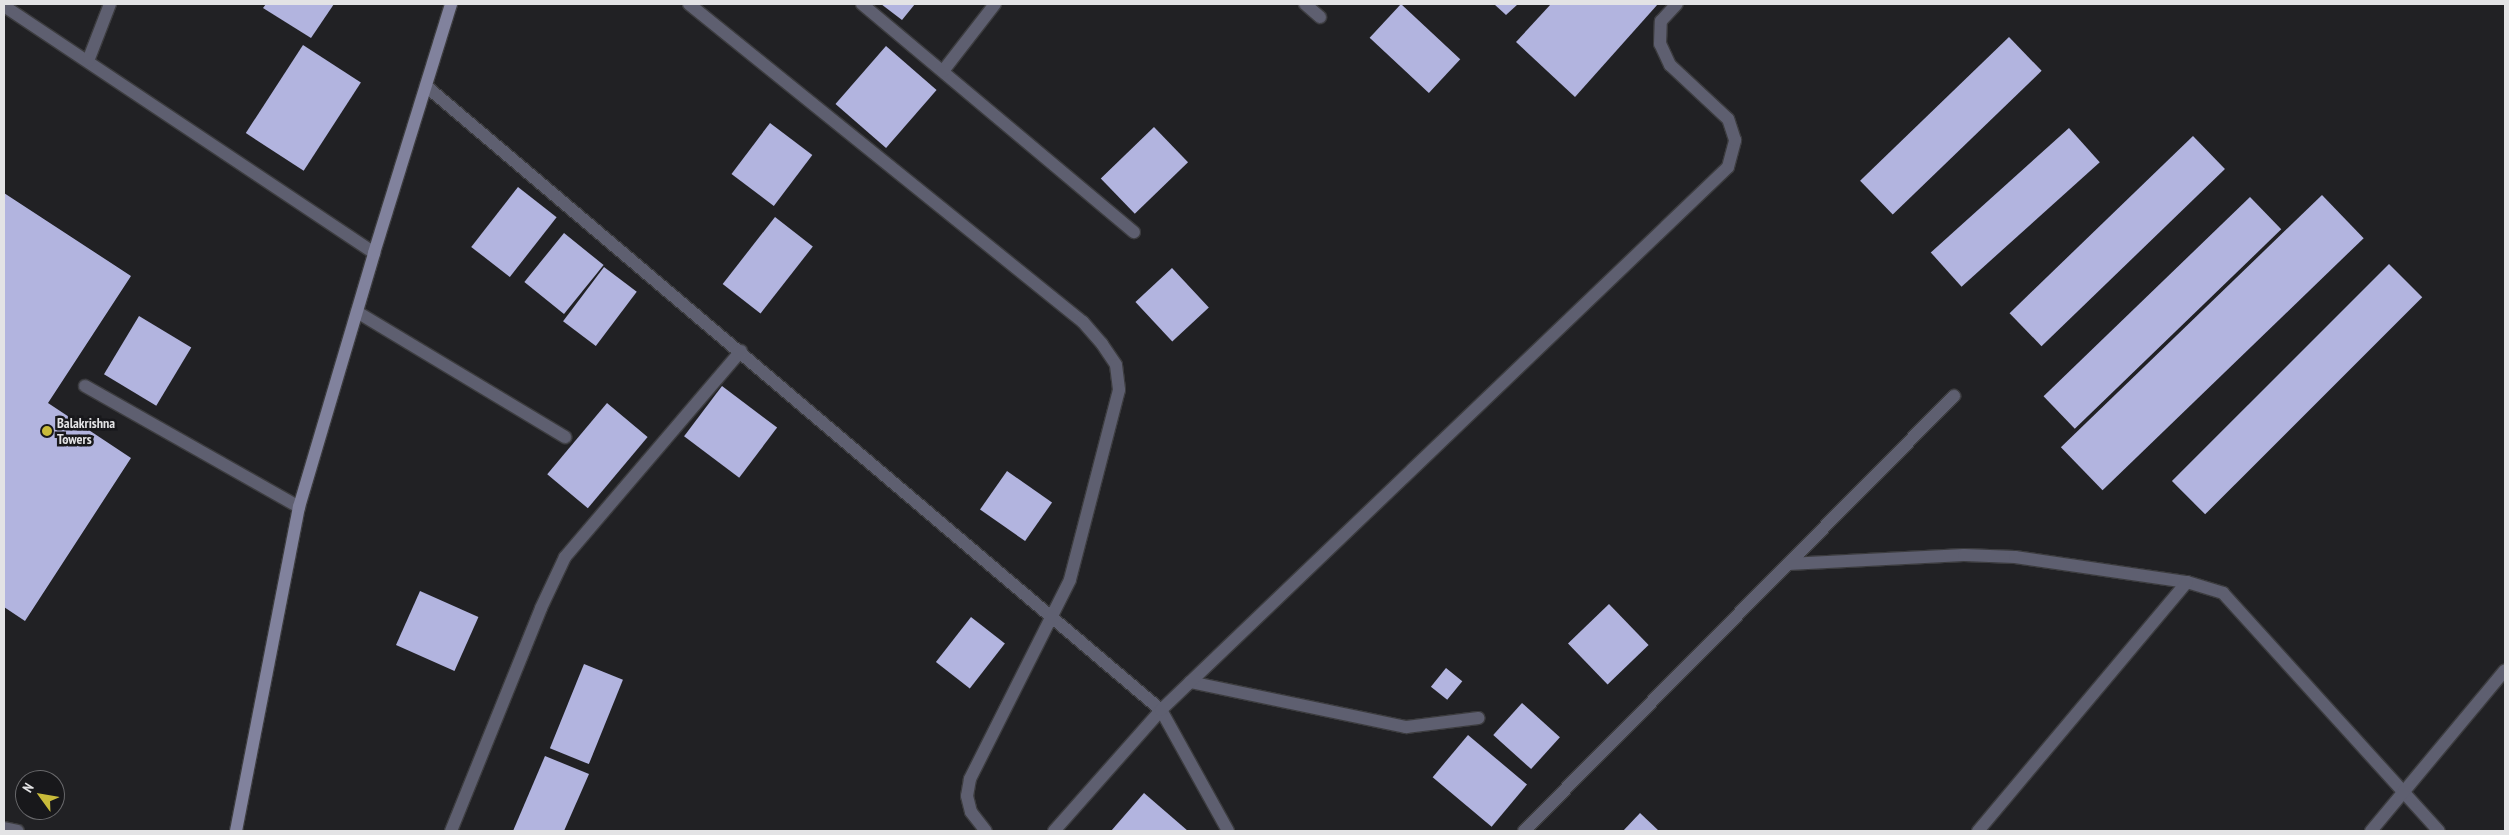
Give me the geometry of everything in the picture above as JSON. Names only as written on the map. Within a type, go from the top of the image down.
[{"type":"street","points":[[88,61],[110,4]]},
{"type":"street","points":[[236,831],[299,507],[356,312],[451,4]]},
{"type":"street","points":[[689,4],[1083,322],[1102,344],[1116,365],[1119,390],[1070,580],[970,779],[967,796],[971,812],[986,831]]},
{"type":"street","points":[[862,4],[1134,232]]},
{"type":"street","points":[[943,71],[995,4]]},
{"type":"street","points":[[1305,4],[1320,17]]},
{"type":"street","points":[[1054,831],[1161,710],[1728,167],[1735,140],[1728,119],[1670,65],[1660,44],[1661,21],[1677,4]]},
{"type":"street","points":[[4,6],[374,253]]},
{"type":"street","points":[[426,86],[741,351],[1161,710],[1228,831]]},
{"type":"street","points":[[356,312],[565,437]]},
{"type":"street","points":[[451,831],[541,608],[566,557],[741,351]]},
{"type":"street","points":[[85,386],[299,507]]},
{"type":"street","points":[[1524,831],[1954,396]]},
{"type":"street","points":[[1788,564],[1973,555],[2015,557],[2187,582],[2223,593],[2439,831]]},
{"type":"street","points":[[1978,831],[2187,582]]},
{"type":"street","points":[[2371,831],[2505,670]]},
{"type":"street","points":[[1190,682],[1406,728],[1478,718]]},
{"type":"street","points":[[4,828],[18,831]]},
{"type":"building","points":[[266,4],[334,4],[311,38],[263,8]]},
{"type":"building","points":[[881,4],[915,4],[902,20]]},
{"type":"building","points":[[1401,4],[1460,59],[1429,93],[1370,38]]},
{"type":"building","points":[[1494,4],[1518,4],[1506,15]]},
{"type":"building","points":[[1551,4],[1658,4],[1575,97],[1516,42]]},
{"type":"building","points":[[2009,37],[2042,71],[1893,215],[1860,181]]},
{"type":"building","points":[[303,45],[361,83],[304,171],[246,133]]},
{"type":"building","points":[[886,46],[937,90],[886,148],[835,104]]},
{"type":"building","points":[[770,123],[812,155],[774,206],[731,174]]},
{"type":"building","points":[[1154,127],[1188,162],[1135,214],[1101,178]]},
{"type":"building","points":[[2069,128],[2100,162],[1962,287],[1931,252]]},
{"type":"building","points":[[2193,136],[2225,169],[2042,346],[2010,313]]},
{"type":"building","points":[[518,187],[557,217],[510,277],[471,247]]},
{"type":"building","name":"Balakrishna Towers","points":[[4,193],[131,276],[48,403],[131,458],[25,621],[4,607]]},
{"type":"building","points":[[2322,195],[2364,238],[2103,490],[2061,447]]},
{"type":"building","points":[[2250,197],[2281,229],[2075,429],[2044,396]]},
{"type":"building","points":[[775,217],[813,247],[760,314],[723,284]]},
{"type":"building","points":[[564,233],[604,265],[564,314],[524,282]]},
{"type":"building","points":[[2389,264],[2422,297],[2205,514],[2172,481]]},
{"type":"building","points":[[604,267],[637,292],[596,346],[563,321]]},
{"type":"building","points":[[1172,268],[1209,307],[1172,342],[1135,302]]},
{"type":"building","points":[[139,316],[191,347],[156,406],[104,374]]},
{"type":"building","points":[[722,386],[777,428],[739,478],[684,436]]},
{"type":"building","points":[[607,403],[648,437],[588,508],[547,474]]},
{"type":"building","points":[[1007,471],[1052,503],[1025,541],[980,510]]},
{"type":"building","points":[[420,591],[478,617],[454,671],[396,645]]},
{"type":"building","points":[[1609,604],[1649,645],[1608,685],[1568,644]]},
{"type":"building","points":[[971,617],[1005,643],[970,688],[936,662]]},
{"type":"building","points":[[584,664],[623,680],[589,764],[550,748]]},
{"type":"building","points":[[1446,668],[1462,681],[1447,700],[1431,687]]},
{"type":"building","points":[[1522,703],[1560,737],[1531,769],[1493,735]]},
{"type":"building","points":[[1468,735],[1527,784],[1492,827],[1433,777]]},
{"type":"building","points":[[545,756],[589,774],[564,831],[513,831]]},
{"type":"building","points":[[1144,793],[1188,831],[1111,831]]},
{"type":"building","points":[[1640,813],[1659,831],[1623,831]]},
{"type":"place","name":"Balakrishna Towers","points":[[47,431]]}]
